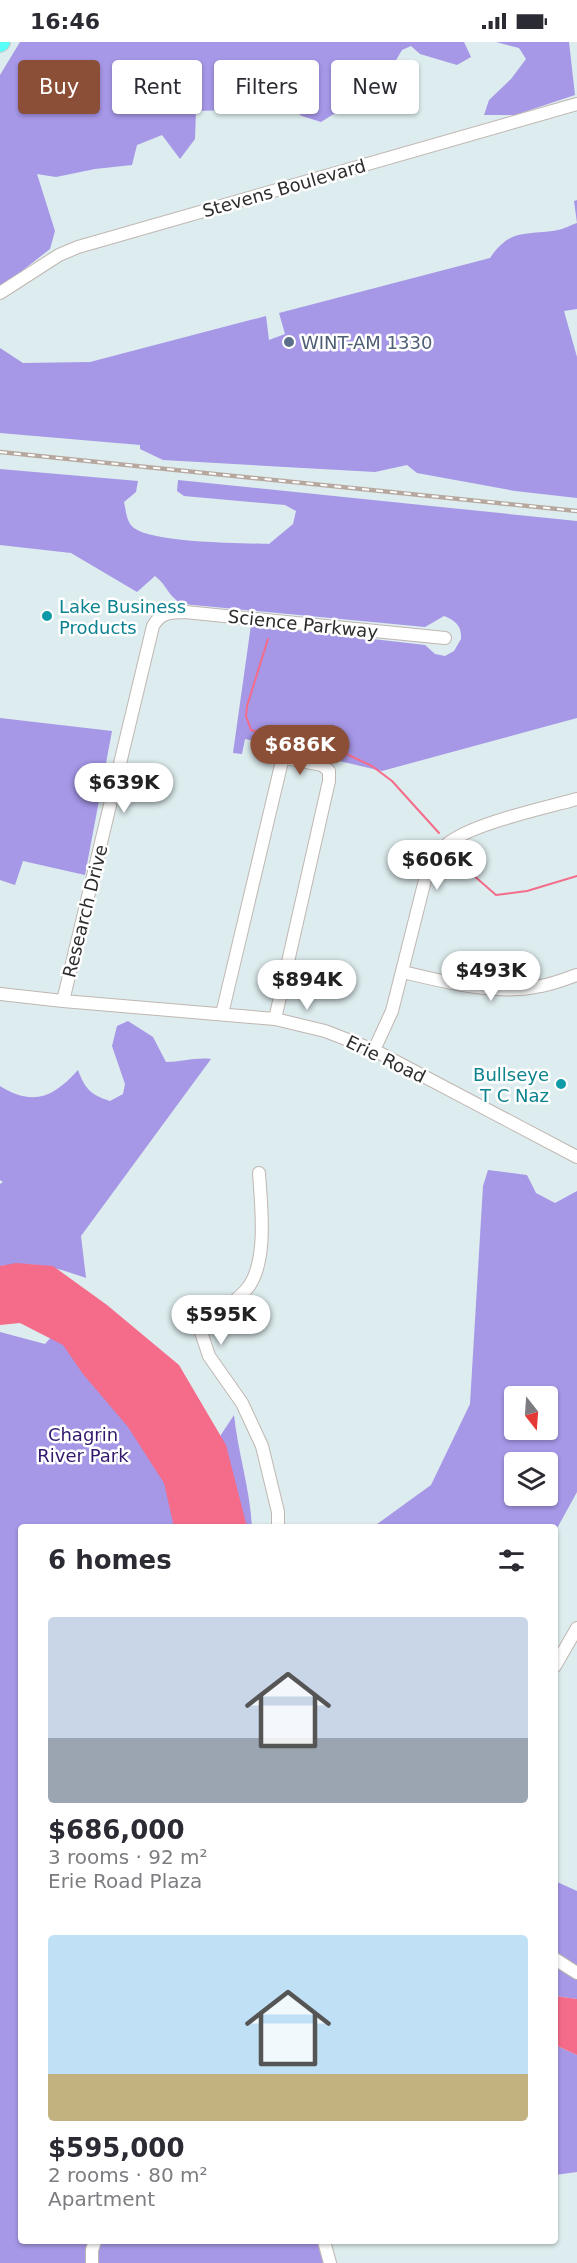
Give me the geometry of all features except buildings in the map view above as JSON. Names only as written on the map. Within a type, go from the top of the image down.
[{"type":"street","name":"Stevens Boulevard","points":[[0,293],[59,255],[78,247],[577,104]]},
{"type":"street","name":"Science Parkway","points":[[162,614],[185,612],[445,638]]},
{"type":"street","name":"Research Drive","points":[[63,1001],[153,626],[162,614]]},
{"type":"street","points":[[222,1014],[282,761],[286,758],[322,765],[329,771],[329,781],[275,1019]]},
{"type":"street","points":[[374,1050],[392,1011],[426,876],[436,856],[447,844],[466,831],[577,799]]},
{"type":"street","points":[[403,972],[466,987],[522,988],[541,987],[577,975]]},
{"type":"street","name":"Erie Road","points":[[0,994],[275,1019],[325,1031],[374,1050],[577,1157]]},
{"type":"street","points":[[259,1173],[262,1228],[257,1271],[246,1290],[213,1317],[201,1332],[209,1356],[242,1403],[261,1446],[278,1512],[278,1524]]},
{"type":"street","points":[[558,1661],[577,1628]]},
{"type":"street","points":[[558,1961],[577,1973]]},
{"type":"street","points":[[92,2263],[94,2244]]},
{"type":"green space","points":[[20,42],[464,42],[471,57],[457,65],[420,54],[411,46],[402,50],[396,60],[331,60],[331,114],[334,114],[321,122],[299,114],[319,114],[319,60],[214,60],[214,110],[202,111],[202,60],[112,60],[112,114],[196,114],[195,139],[180,159],[162,135],[137,145],[132,165],[95,169],[56,177],[37,174],[55,231],[50,249],[0,288],[0,75]]},
{"type":"green space","points":[[496,42],[569,42],[575,95],[515,115],[484,115],[489,100],[511,79],[526,59],[519,48]]},
{"type":"green space","points":[[577,200],[577,223],[574,201]]},
{"type":"green space","points":[[577,223],[577,309],[564,311],[577,357],[577,498],[515,491],[417,473],[407,465],[375,472],[163,460],[140,449],[140,445],[0,433],[0,348],[23,363],[90,362],[266,316],[269,340],[285,334],[279,313],[490,258],[505,241],[513,237],[563,229]]},
{"type":"green space","points":[[0,469],[138,481],[136,492],[124,502],[129,523],[134,528],[160,537],[198,541],[269,544],[293,524],[296,511],[285,505],[184,496],[177,491],[178,480],[577,521],[577,718],[382,771],[245,739],[242,754],[233,753],[251,625],[425,645],[435,654],[445,656],[454,651],[461,639],[459,627],[444,616],[425,627],[183,604],[174,598],[155,576],[137,592],[71,553],[0,545]]},
{"type":"green space","points":[[0,718],[112,731],[85,875],[23,861],[15,885],[0,880]]},
{"type":"green space","points":[[128,1021],[153,1037],[166,1062],[211,1059],[81,1236],[86,1278],[44,1266],[23,1264],[0,1266],[0,1184],[3,1182],[0,1180],[0,1086],[23,1096],[42,1096],[60,1087],[78,1070],[83,1082],[90,1090],[110,1101],[123,1094],[125,1084],[112,1046],[117,1026]]},
{"type":"green space","points":[[488,1170],[527,1175],[536,1193],[555,1203],[577,1191],[577,1492],[558,1527],[558,1524],[377,1524],[431,1485],[470,1404],[483,1186]]},
{"type":"green space","name":"Chagrin River Park","points":[[76,1309],[207,1456],[234,1415],[252,1524],[18,1524],[18,2244],[318,2244],[323,2263],[0,2263],[0,1332],[45,1344]]},
{"type":"green space","points":[[558,1882],[577,1891],[577,1999],[558,1996]]},
{"type":"green space","points":[[558,2046],[577,2055],[577,2172],[558,2175]]},
{"type":"shaded area","points":[[16,1263],[53,1266],[107,1305],[179,1365],[226,1445],[246,1524],[173,1524],[164,1483],[128,1427],[83,1374],[63,1345],[20,1323],[0,1325],[0,1266]]},
{"type":"shaded area","points":[[558,1996],[577,1999],[577,2055],[558,2046]]},
{"type":"waterway","points":[[268,639],[247,706],[246,716],[251,730],[281,739],[340,751],[372,766],[392,781],[439,833]]},
{"type":"waterway","points":[[457,861],[496,895],[527,891],[577,876]]},
{"type":"railway","points":[[0,452],[577,511]]},
{"type":"place","name":"WINT-AM 1330","points":[[289,342]]},
{"type":"place","name":"Lake Business Products","points":[[47,616]]},
{"type":"place","name":"Bullseye T C Naz","points":[[561,1084]]}]
